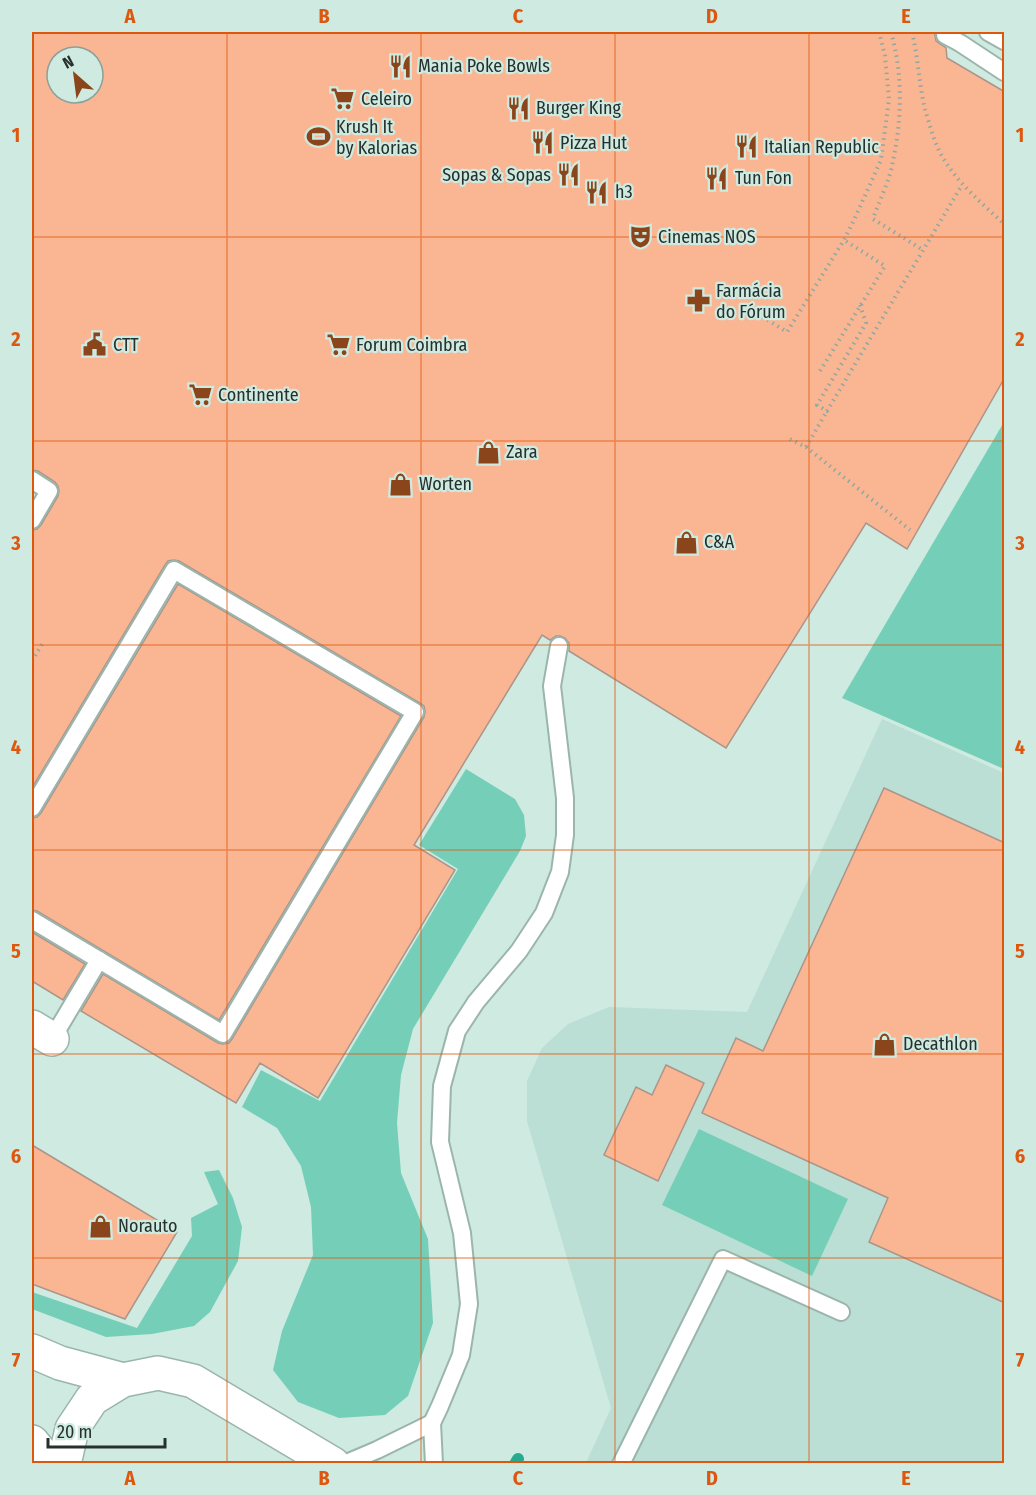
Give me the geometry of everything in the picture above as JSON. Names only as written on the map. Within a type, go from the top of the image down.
[{"type":"main road","points":[[32,1352],[60,1363],[123,1380]]},
{"type":"main road","points":[[64,1464],[72,1429],[92,1400],[123,1380],[158,1373],[193,1381],[333,1464]]},
{"type":"main road","points":[[32,1442],[50,1464]]},
{"type":"lane","points":[[988,32],[1005,41]]},
{"type":"lane","points":[[945,35],[1005,72]]},
{"type":"lane","points":[[32,480],[49,491],[32,520]]},
{"type":"lane","points":[[32,808],[174,570],[415,712],[223,1034],[32,920]]},
{"type":"lane","points":[[434,1464],[432,1423],[461,1355],[469,1304],[462,1233],[440,1142],[441,1086],[457,1031],[476,1002],[519,951],[544,913],[560,872],[565,835],[565,798],[552,686],[559,646]]},
{"type":"lane","points":[[42,1033],[99,960]]},
{"type":"lane","points":[[621,1464],[723,1259],[841,1312]]},
{"type":"lane","points":[[344,1464],[432,1423]]},
{"type":"path","points":[[747,307],[787,332],[844,240],[881,160],[889,99],[885,56],[879,32]]},
{"type":"path","points":[[891,32],[897,52],[901,100],[893,163],[873,219],[923,250]]},
{"type":"path","points":[[912,32],[925,108],[946,163],[962,185],[1005,224]]},
{"type":"path","points":[[806,447],[962,185]]},
{"type":"path","points":[[820,370],[885,266],[844,240]]},
{"type":"path","points":[[827,411],[817,405],[866,323],[860,305]]},
{"type":"path","points":[[790,439],[806,447],[910,530]]},
{"type":"path","points":[[32,661],[42,644]]},
{"type":"shaded area","points":[[882,719],[1004,773],[1004,1463],[586,1463],[611,1408],[527,1121],[527,1081],[542,1048],[568,1024],[609,1007],[747,1012]]},
{"type":"green space","points":[[1004,422],[1004,769],[842,698]]},
{"type":"green space","points":[[466,769],[515,799],[524,815],[526,836],[520,851],[413,1029],[401,1075],[397,1123],[401,1173],[428,1239],[433,1323],[408,1396],[385,1415],[339,1418],[298,1402],[273,1370],[282,1331],[313,1255],[311,1207],[301,1166],[277,1128],[242,1107],[261,1070],[320,1101],[458,869],[419,845]]},
{"type":"green space","points":[[699,1129],[848,1199],[812,1276],[662,1205]]},
{"type":"green space","points":[[219,1170],[233,1198],[242,1227],[238,1261],[210,1312],[194,1326],[152,1334],[106,1337],[32,1309],[32,1292],[137,1328],[192,1236],[191,1218],[218,1204],[204,1172]]},
{"type":"building","points":[[32,32],[935,32],[936,41],[946,48],[947,58],[1005,92],[1005,377],[907,549],[866,523],[726,748],[569,651],[569,643],[565,638],[556,636],[550,640],[542,635],[414,845],[455,870],[318,1098],[260,1063],[236,1103],[81,1011],[103,974],[218,1043],[229,1043],[424,717],[424,706],[179,561],[168,561],[32,788],[32,530],[41,525],[59,491],[55,482],[38,471],[32,470]]},
{"type":"building","points":[[178,584],[401,716],[219,1020],[32,910],[32,818],[41,813]]},
{"type":"building","name":"Decathlon","points":[[884,788],[1005,843],[1005,1303],[869,1242],[888,1198],[702,1113],[736,1038],[763,1051]]},
{"type":"building","points":[[32,932],[85,964],[63,1000],[32,981]]},
{"type":"building","points":[[666,1065],[704,1083],[658,1181],[604,1155],[636,1087],[652,1095]]},
{"type":"building","name":"Norauto","points":[[32,1145],[177,1232],[125,1319],[32,1284]]},
{"type":"waterway","points":[[515,1464],[518,1459]]},
{"type":"place","name":"Mania Poke Bowls","points":[[400,66]]},
{"type":"place","name":"Celeiro","points":[[343,99]]},
{"type":"place","name":"Burger King","points":[[518,108]]},
{"type":"place","name":"Krush It by Kalorias","points":[[318,137]]},
{"type":"place","name":"Pizza Hut","points":[[542,143]]},
{"type":"place","name":"Italian Republic","points":[[746,147]]},
{"type":"place","name":"Sopas & Sopas","points":[[569,175]]},
{"type":"place","name":"Tun Fon","points":[[717,178]]},
{"type":"place","name":"h3","points":[[597,192]]},
{"type":"place","name":"Cinemas NOS","points":[[640,237]]},
{"type":"place","name":"Farmácia do Fórum","points":[[698,301]]},
{"type":"place","name":"CTT","points":[[95,345]]},
{"type":"place","name":"Forum Coimbra","points":[[338,345]]},
{"type":"place","name":"Continente","points":[[200,395]]},
{"type":"place","name":"Zara","points":[[488,452]]},
{"type":"place","name":"Worten","points":[[401,484]]},
{"type":"place","name":"C&A","points":[[686,542]]},
{"type":"place","name":"Decathlon","points":[[885,1044]]},
{"type":"place","name":"Norauto","points":[[100,1226]]}]
